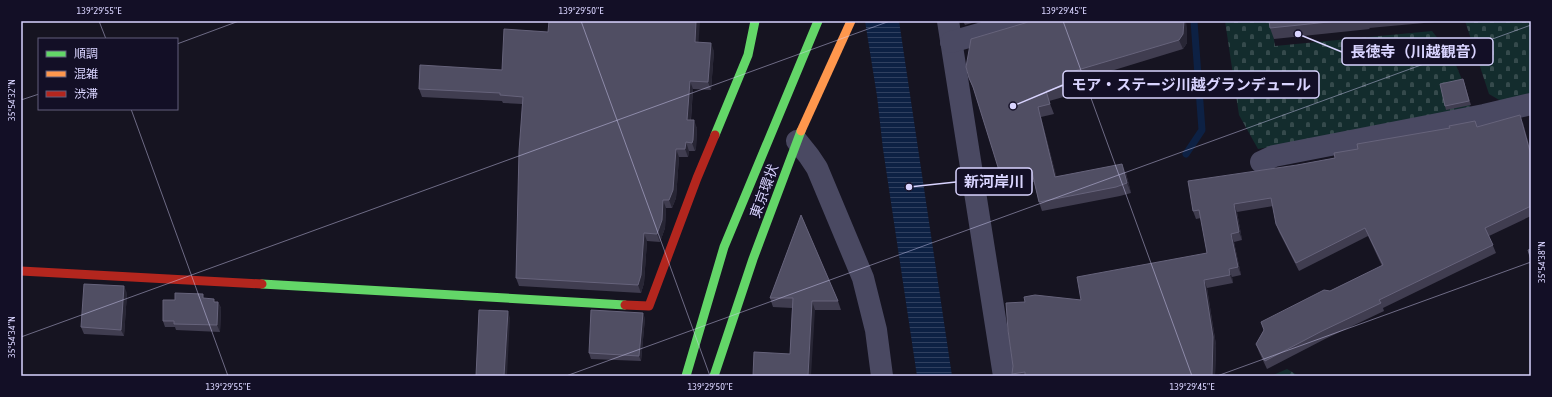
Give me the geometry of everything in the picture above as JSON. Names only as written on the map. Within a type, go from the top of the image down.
[{"type":"main road","points":[[21,272],[649,306],[697,178],[748,55],[755,21]]},
{"type":"main road","name":"東京環状","points":[[714,376],[753,259],[797,141],[851,21]]},
{"type":"main road","name":"東京環状","points":[[686,376],[724,247],[817,23]]},
{"type":"street","points":[[948,21],[1004,376]]},
{"type":"street","points":[[951,42],[1025,21]]},
{"type":"street","points":[[1261,162],[1274,156],[1484,116],[1531,104]]},
{"type":"street","points":[[797,141],[817,168],[863,278],[876,330],[882,376]]},
{"type":"green space","points":[[1225,21],[1271,21],[1275,46],[1432,31],[1453,58],[1463,82],[1471,109],[1445,116],[1258,149],[1239,115]]},
{"type":"green space","points":[[1465,21],[1531,21],[1531,93],[1501,101],[1489,94]]},
{"type":"green space","points":[[1287,369],[1299,376],[1271,376]]},
{"type":"green space","points":[[1238,375],[1271,376],[1239,376]]},
{"type":"water","points":[[865,21],[899,21],[952,376],[917,376]]},
{"type":"building","points":[[549,21],[696,21],[695,42],[711,43],[708,82],[690,81],[687,120],[694,120],[693,140],[692,143],[686,142],[685,149],[676,149],[673,190],[669,200],[663,200],[662,220],[657,234],[644,233],[641,275],[638,285],[516,278],[519,151],[523,97],[500,95],[500,93],[419,89],[420,65],[502,70],[504,29],[548,32]]},
{"type":"building","points":[[1029,21],[1184,21],[1183,34],[1179,40],[1071,72],[1074,83],[1046,91],[1050,104],[1038,107],[1055,177],[1122,164],[1127,183],[1116,187],[1039,202],[1032,172],[1002,180],[966,67],[971,39]]},
{"type":"building","points":[[1269,21],[1338,21],[1270,28]]},
{"type":"building","points":[[1463,79],[1469,101],[1445,106],[1440,84]]},
{"type":"building","points":[[1520,115],[1531,155],[1531,206],[1485,228],[1493,245],[1379,300],[1381,303],[1322,331],[1265,361],[1256,344],[1264,330],[1261,322],[1324,290],[1330,291],[1383,265],[1365,228],[1296,263],[1276,224],[1271,198],[1234,204],[1239,232],[1231,234],[1238,267],[1229,269],[1230,275],[1204,280],[1213,337],[1212,376],[1025,376],[1025,372],[1012,374],[1013,366],[1006,303],[1025,302],[1024,297],[1035,295],[1081,300],[1077,277],[1207,253],[1199,210],[1193,211],[1188,181],[1335,158],[1334,153],[1358,149],[1357,144],[1450,128],[1449,126],[1475,121],[1477,127]]},
{"type":"building","points":[[801,215],[838,301],[812,301],[808,376],[753,376],[754,352],[790,354],[793,298],[770,298]]},
{"type":"building","points":[[1531,249],[1531,260],[1528,250]]},
{"type":"building","points":[[84,284],[124,286],[121,330],[81,327]]},
{"type":"building","points":[[175,293],[203,294],[203,298],[214,299],[214,302],[218,302],[217,325],[174,324],[174,321],[163,321],[163,300],[175,300]]},
{"type":"building","points":[[479,310],[508,311],[504,376],[476,376]]},
{"type":"building","points":[[591,310],[643,313],[639,356],[589,353]]},
{"type":"waterway","points":[[1186,154],[1202,130],[1194,21]]},
{"type":"traffic: fast","points":[[715,135],[748,55],[755,21]]},
{"type":"traffic: fast","points":[[686,376],[724,247],[818,21]]},
{"type":"traffic: fast","points":[[714,376],[753,259],[801,131]]},
{"type":"traffic: fast","points":[[262,284],[625,305]]},
{"type":"traffic: slow","points":[[801,131],[851,21]]},
{"type":"traffic: jam","points":[[625,305],[649,306],[697,178],[715,135]]},
{"type":"traffic: jam","points":[[21,271],[262,284]]},
{"type":"place","name":"長徳寺（川越観音）","points":[[1298,34]]},
{"type":"place","name":"モア・ステージ川越グランデュール","points":[[1013,106]]},
{"type":"place","name":"新河岸川","points":[[909,187]]}]
